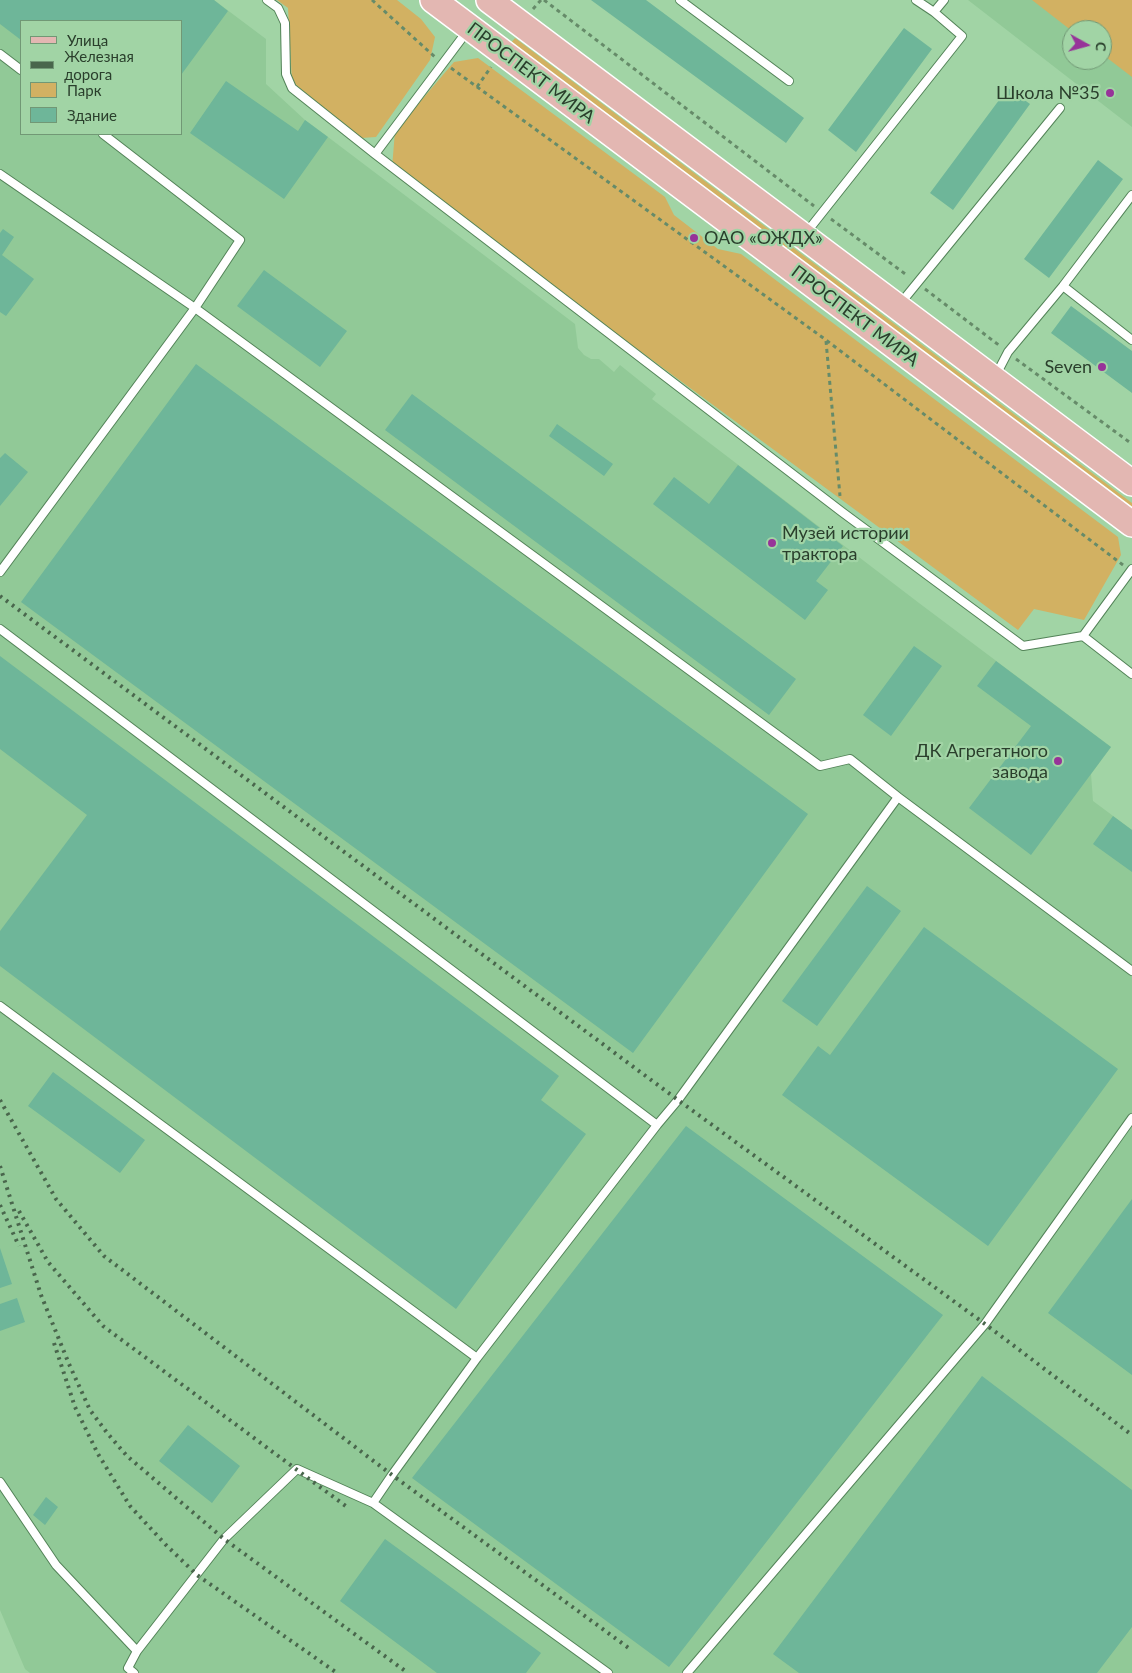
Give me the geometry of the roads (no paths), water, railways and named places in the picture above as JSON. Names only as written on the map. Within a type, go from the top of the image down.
[{"type":"main road","name":"ПРОСПЕКТ МИРА","points":[[433,0],[1132,524]]},
{"type":"main road","name":"ПРОСПЕКТ МИРА","points":[[490,1],[1132,483]]},
{"type":"main road","points":[[470,28],[490,1]]},
{"type":"lane","points":[[267,0],[278,8],[285,23],[286,74],[292,88],[375,154],[842,512],[1023,646],[1083,636],[1132,569]]},
{"type":"lane","points":[[680,0],[789,80]]},
{"type":"lane","points":[[803,237],[962,36],[934,12],[916,0]]},
{"type":"lane","points":[[934,12],[944,0]]},
{"type":"lane","points":[[375,154],[470,28]]},
{"type":"lane","points":[[0,54],[20,69]]},
{"type":"lane","points":[[898,307],[1060,108]]},
{"type":"lane","points":[[0,572],[195,308],[240,240],[104,135]]},
{"type":"lane","points":[[0,174],[195,308],[820,766],[850,759],[898,797],[1132,971]]},
{"type":"lane","points":[[994,378],[1008,352],[1063,286],[1132,196]]},
{"type":"lane","points":[[1063,286],[1132,340]]},
{"type":"lane","points":[[0,630],[657,1125]]},
{"type":"lane","points":[[1083,636],[1132,674]]},
{"type":"lane","points":[[373,1503],[477,1358],[678,1100],[898,797]]},
{"type":"lane","points":[[0,1006],[477,1358]]},
{"type":"lane","points":[[687,1673],[985,1324],[1132,1118]]},
{"type":"lane","points":[[134,1673],[128,1668],[137,1651],[224,1539],[297,1469],[373,1503],[608,1673]]},
{"type":"lane","points":[[0,1482],[56,1565],[137,1651]]},
{"type":"railway","points":[[0,596],[678,1100],[985,1324],[1132,1435]]},
{"type":"railway","points":[[0,1100],[56,1199],[104,1256],[392,1475],[630,1649]]},
{"type":"railway","points":[[0,1166],[41,1295],[90,1410],[108,1434],[127,1456],[224,1539],[408,1673]]},
{"type":"railway","points":[[0,1205],[19,1246]]},
{"type":"railway","points":[[19,1211],[48,1262],[103,1326],[347,1507]]},
{"type":"railway","points":[[54,1343],[75,1407],[98,1454],[130,1506],[197,1575],[337,1673]]},
{"type":"place","name":"Школа №35","points":[[1110,93]]},
{"type":"place","name":"ОАО «ОЖДХ»","points":[[694,238]]},
{"type":"place","name":"Seven","points":[[1102,367]]},
{"type":"place","name":"Музей истории трактора","points":[[772,543]]},
{"type":"place","name":"ДК Агрегатного завода","points":[[1058,761]]}]
